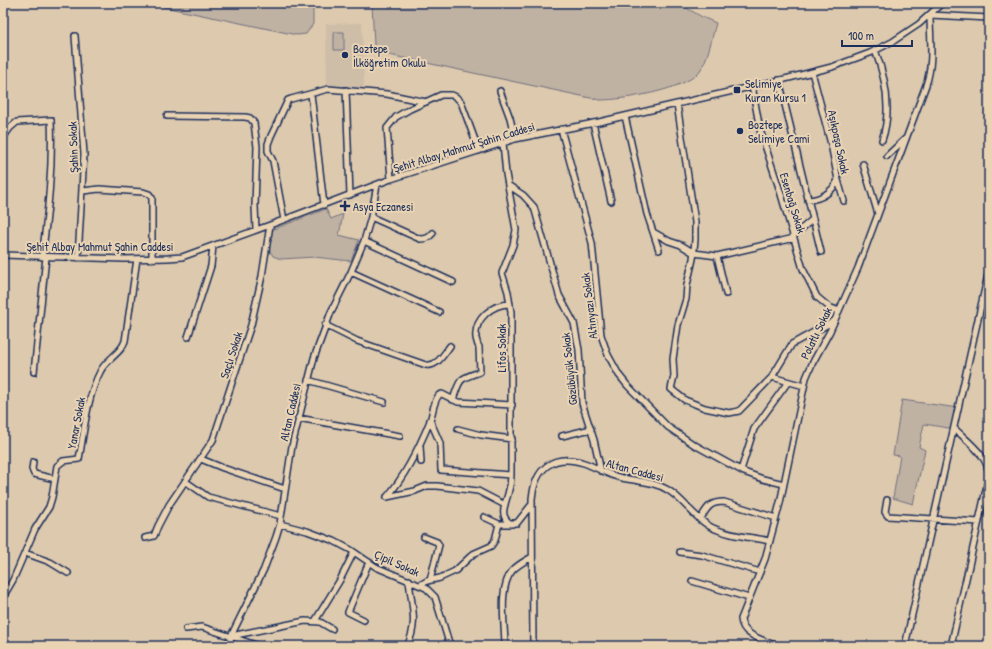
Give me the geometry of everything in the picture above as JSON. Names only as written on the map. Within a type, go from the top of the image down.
[{"type":"street","name":"Şehit Albay Mahmut Şahin Caddesi","points":[[3,255],[137,259],[182,257],[391,179],[515,139],[677,104],[812,72],[842,63],[875,50],[902,36],[930,15],[942,3]]},
{"type":"street","points":[[930,15],[989,18]]},
{"type":"street","name":"Polatlı Sokak","points":[[777,646],[744,630],[741,619],[760,572],[776,518],[804,386],[812,364],[839,311],[858,268],[929,73],[931,61],[930,15]]},
{"type":"street","name":"Şahin Sokak","points":[[74,36],[84,154],[78,258]]},
{"type":"street","points":[[875,50],[884,78],[887,106],[886,123],[882,140]]},
{"type":"street","name":"Aşıkpaşa Sokak","points":[[808,200],[817,199],[828,194],[838,180],[831,144],[812,72]]},
{"type":"street","points":[[779,80],[821,252]]},
{"type":"street","name":"Esenbağ Sokak","points":[[752,86],[760,130],[803,269],[814,292],[824,304],[839,311]]},
{"type":"street","points":[[284,220],[273,161],[268,151],[268,144],[288,100],[328,89],[388,94],[426,102]]},
{"type":"street","points":[[346,90],[350,195]]},
{"type":"street","points":[[500,91],[510,118],[515,139]]},
{"type":"street","points":[[310,94],[324,205]]},
{"type":"street","points":[[391,179],[387,128],[400,114],[446,94],[458,98],[461,102],[479,150]]},
{"type":"street","points":[[677,104],[695,222],[694,253],[687,285],[686,299],[678,325],[673,359],[674,376],[671,389],[690,402],[713,410],[731,414],[742,410],[772,377],[792,344],[834,321]]},
{"type":"street","points":[[167,116],[245,117],[250,118],[253,121],[257,147],[254,206],[256,230]]},
{"type":"street","points":[[625,116],[647,214],[659,250]]},
{"type":"street","points":[[3,138],[10,128],[17,122],[50,120],[52,141],[49,198],[34,372]]},
{"type":"street","points":[[593,123],[611,201]]},
{"type":"street","name":"Altınyazı Sokak","points":[[561,129],[592,243],[600,328],[605,347],[612,363],[627,385],[668,427],[703,450],[741,470],[763,479],[784,484]]},
{"type":"street","points":[[887,156],[906,138]]},
{"type":"street","name":"Lifos Sokak","points":[[503,143],[515,235],[502,273],[510,304],[512,405],[511,475],[509,490],[503,511],[508,522],[513,524]]},
{"type":"street","points":[[863,164],[878,214]]},
{"type":"street","points":[[838,180],[844,201]]},
{"type":"street","name":"Altan Caddesi","points":[[229,646],[232,636],[268,559],[280,524],[292,446],[308,380],[325,325],[351,272],[364,241],[371,217],[377,185]]},
{"type":"street","name":"Gözübüyük Sokak","points":[[508,185],[523,195],[534,207],[559,295],[574,323],[579,350],[582,402],[594,440],[601,471]]},
{"type":"street","points":[[83,191],[99,189],[145,192],[149,194],[152,198],[152,259]]},
{"type":"street","points":[[371,217],[420,239],[426,239],[433,233]]},
{"type":"street","points":[[653,232],[694,253],[717,256],[793,237],[813,219]]},
{"type":"street","name":"Saçlı Sokak","points":[[145,538],[154,536],[164,515],[213,440],[246,340],[258,293],[270,225]]},
{"type":"street","points":[[364,241],[453,282]]},
{"type":"street","points":[[188,337],[211,266],[213,246]]},
{"type":"street","points":[[717,256],[726,294]]},
{"type":"street","name":"Yanar Sokak","points":[[3,597],[35,529],[49,507],[56,468],[63,460],[79,459],[92,393],[98,376],[105,363],[120,351],[124,344],[137,259]]},
{"type":"street","points":[[905,646],[989,270]]},
{"type":"street","points":[[351,272],[439,312]]},
{"type":"street","points":[[454,400],[458,383],[462,379],[480,372],[479,347],[477,344],[476,334],[479,322],[494,308],[503,304],[510,304]]},
{"type":"street","points":[[325,325],[356,341],[431,366],[439,360],[450,346]]},
{"type":"street","points":[[772,377],[804,386]]},
{"type":"street","points":[[308,380],[384,402]]},
{"type":"street","points":[[741,470],[754,430],[788,382]]},
{"type":"street","points":[[505,505],[478,490],[437,486],[427,486],[415,491],[387,497],[399,481],[420,444],[430,420],[435,401],[439,395],[442,394],[458,402],[512,405]]},
{"type":"street","points":[[298,418],[400,436]]},
{"type":"street","points":[[430,420],[440,443],[441,470],[511,475]]},
{"type":"street","points":[[951,646],[979,522],[987,496],[989,476],[987,464],[983,458],[954,428]]},
{"type":"street","points":[[458,429],[481,435],[512,439]]},
{"type":"street","points":[[562,436],[591,430]]},
{"type":"street","points":[[420,444],[421,462]]},
{"type":"street","points":[[201,459],[285,489]]},
{"type":"street","name":"Altan Caddesi","points":[[533,646],[532,492],[538,474],[546,466],[569,460],[584,463],[619,478],[654,484],[665,488],[672,493],[700,520],[712,528],[723,532],[770,540]]},
{"type":"street","points":[[33,462],[32,469],[34,474],[55,479]]},
{"type":"street","points":[[185,481],[208,497],[281,516]]},
{"type":"street","points":[[887,500],[885,512],[888,516],[979,522]]},
{"type":"street","points":[[700,520],[708,507],[717,502],[724,502],[776,518]]},
{"type":"street","points":[[484,517],[499,524],[513,524],[518,522],[532,504]]},
{"type":"street","name":"Çipil Sokak","points":[[280,524],[321,535],[354,552],[381,569],[429,590],[435,597],[450,646]]},
{"type":"street","points":[[420,585],[455,571],[473,554],[491,546],[495,540],[499,524]]},
{"type":"street","points":[[424,537],[437,542],[439,545],[430,580]]},
{"type":"street","points":[[315,621],[340,580],[354,552]]},
{"type":"street","points":[[680,552],[702,555],[760,572]]},
{"type":"street","points":[[25,553],[50,562],[68,573]]},
{"type":"street","points":[[504,646],[503,601],[506,583],[514,569],[532,556]]},
{"type":"street","points":[[364,620],[348,612],[369,562]]},
{"type":"street","points":[[407,646],[412,635],[414,620],[409,580]]},
{"type":"street","points":[[692,582],[749,598]]},
{"type":"street","points":[[232,636],[300,621],[315,621],[332,629]]},
{"type":"street","points":[[186,628],[202,628],[232,636],[259,646]]},
{"type":"shaded area","points":[[145,3],[313,3],[313,24],[306,34],[297,35]]},
{"type":"shaded area","points":[[372,3],[678,3],[702,17],[716,23],[705,61],[699,72],[691,78],[667,89],[652,93],[610,100],[600,100],[380,53],[375,49],[374,45]]},
{"type":"shaded area","name":"Boztepe İlköğretim Okulu","points":[[362,23],[364,87],[327,88],[326,24]]},
{"type":"shaded area","points":[[334,32],[344,32],[344,50],[334,50]]},
{"type":"shaded area","points":[[326,209],[331,219],[343,214],[339,235],[359,240],[351,261],[314,257],[281,259],[273,256],[269,249],[271,233],[274,229]]},
{"type":"shaded area","points":[[902,400],[958,408],[954,429],[924,424],[919,447],[925,450],[913,504],[893,498],[900,456],[893,455]]},
{"type":"place","name":"Boztepe İlköğretim Okulu","points":[[345,55]]},
{"type":"place","name":"Selimiye Kuran Kursu 1","points":[[737,90]]},
{"type":"place","name":"Boztepe Selimiye Cami","points":[[740,131]]},
{"type":"place","name":"Asya Eczanesi","points":[[345,206]]}]
